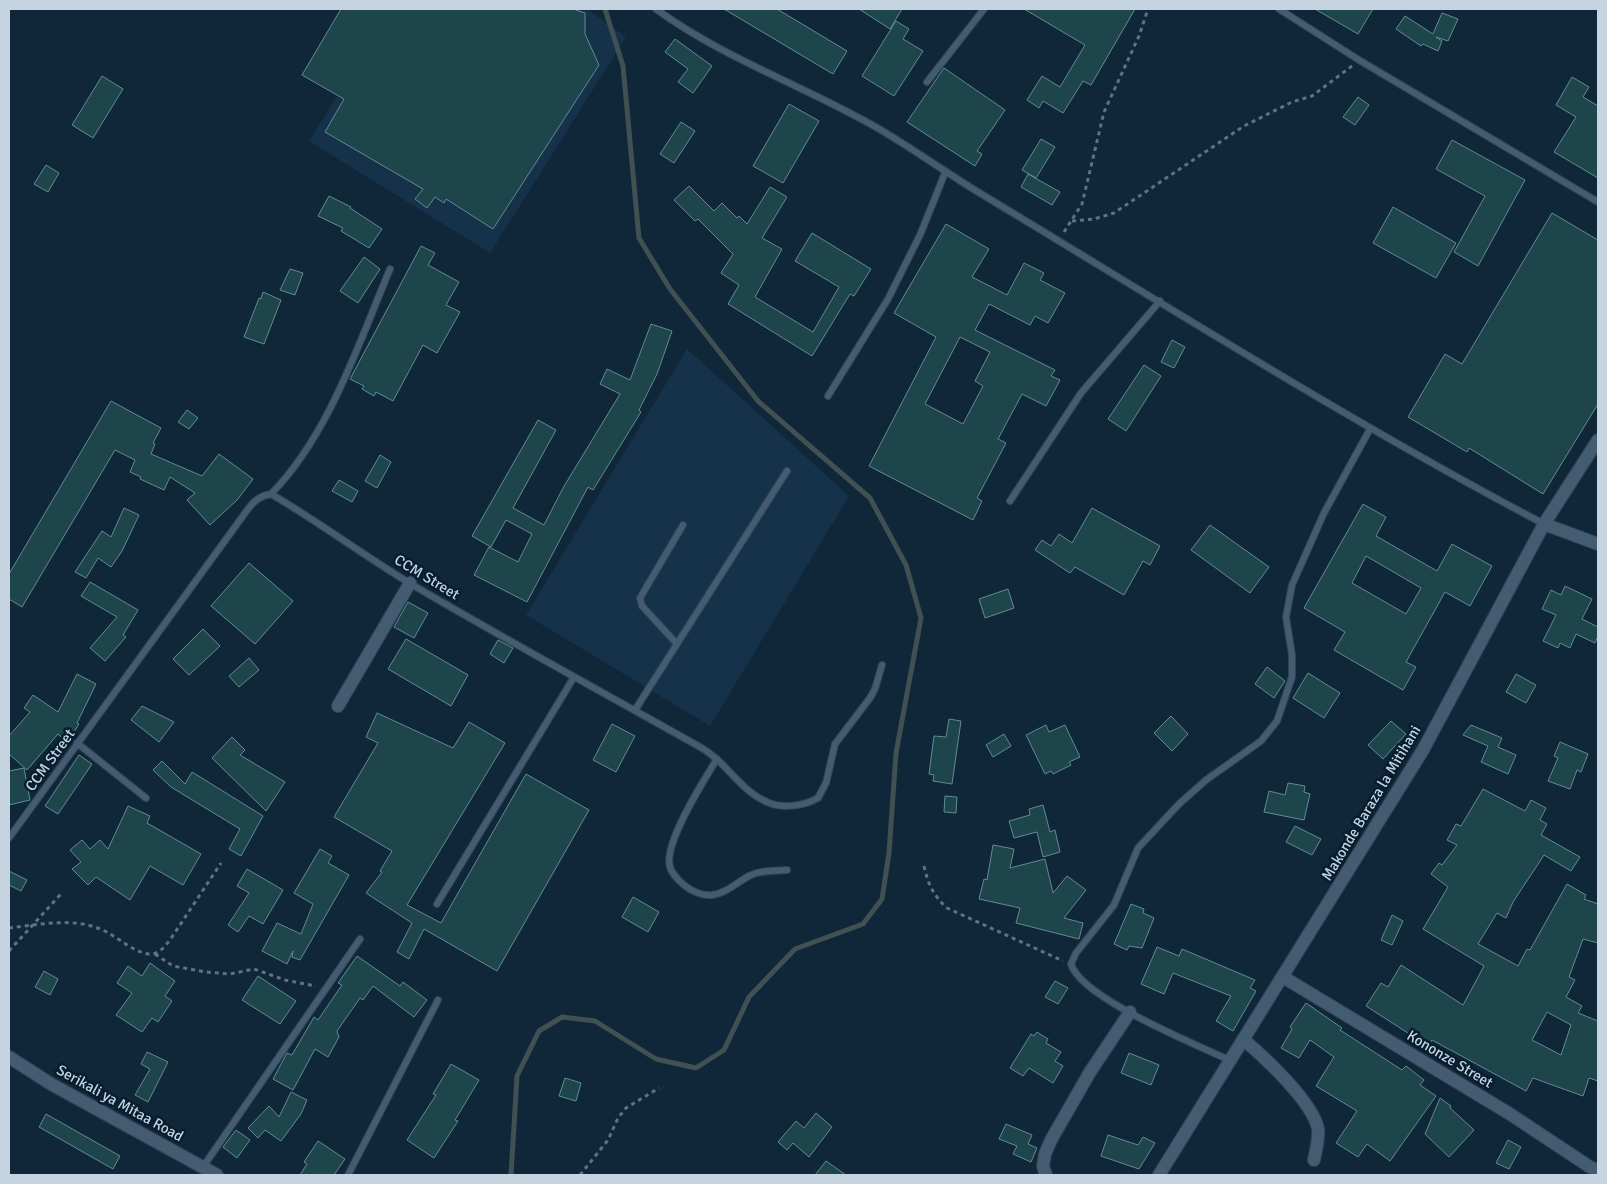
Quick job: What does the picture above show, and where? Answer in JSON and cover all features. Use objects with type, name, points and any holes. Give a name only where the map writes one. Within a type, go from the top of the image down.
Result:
[{"type":"street","name":"Makonde Baraza la Mitihani","points":[[1159,1175],[1423,750],[1544,524],[1598,440]]},
{"type":"street","points":[[1544,524],[1598,544]]},
{"type":"street","points":[[338,706],[410,583]]},
{"type":"street","name":"Kononze Street","points":[[1283,977],[1510,1114],[1590,1167],[1598,1170]]},
{"type":"street","points":[[1046,1175],[1045,1154],[1051,1140],[1090,1072],[1130,1012]]},
{"type":"street","points":[[1243,1039],[1279,1072],[1312,1115],[1318,1128],[1318,1143],[1314,1160]]},
{"type":"street","name":"Serikali ya Mitaa Road","points":[[9,1057],[51,1084],[199,1171],[217,1175]]},
{"type":"lane","points":[[656,9],[675,23],[734,56],[875,126],[945,173],[1370,429],[1544,524]]},
{"type":"lane","points":[[927,82],[984,9]]},
{"type":"lane","points":[[1279,9],[1358,60],[1598,202]]},
{"type":"lane","points":[[828,396],[888,298],[920,235],[945,173]]},
{"type":"lane","points":[[271,494],[298,465],[313,440],[339,387],[390,269]]},
{"type":"lane","points":[[1010,501],[1081,393],[1160,301]]},
{"type":"lane","points":[[1229,1060],[1130,1012],[1085,985],[1073,971],[1071,964],[1076,953],[1114,905],[1138,848],[1179,804],[1206,780],[1261,741],[1277,721],[1292,677],[1292,655],[1286,618],[1292,585],[1324,513],[1370,429]]},
{"type":"lane","points":[[635,710],[787,471]]},
{"type":"lane","name":"CCM Street","points":[[9,838],[190,592],[252,504],[256,499],[271,494],[313,519],[410,583],[706,750],[749,791],[767,802],[784,806],[811,802],[822,792],[835,744],[870,698],[882,666]]},
{"type":"lane","points":[[677,644],[642,606],[640,598],[683,525]]},
{"type":"lane","points":[[437,904],[574,677]]},
{"type":"lane","points":[[78,743],[146,798]]},
{"type":"lane","points":[[717,760],[676,833],[669,853],[669,867],[677,880],[691,891],[710,895],[723,892],[762,871],[787,870]]},
{"type":"lane","points":[[199,1171],[360,939]]},
{"type":"lane","points":[[348,1175],[438,1000]]},
{"type":"path","points":[[1058,240],[1082,204],[1087,190],[1093,153],[1104,112],[1133,50],[1148,9]]},
{"type":"path","points":[[1072,221],[1094,220],[1114,213],[1244,126],[1292,102],[1312,96],[1358,60]]},
{"type":"path","points":[[155,954],[162,950],[170,940],[221,863]]},
{"type":"path","points":[[924,866],[928,885],[947,908],[1071,964]]},
{"type":"path","points":[[9,951],[61,894]]},
{"type":"path","points":[[9,928],[66,922],[90,925],[143,952],[155,954],[173,966],[230,974],[254,969],[285,980],[325,988]]},
{"type":"path","points":[[580,1175],[608,1140],[618,1118],[626,1108],[659,1088]]},
{"type":"shaded area","points":[[392,9],[587,9],[626,37],[490,253],[309,141]]},
{"type":"shaded area","points":[[687,349],[849,496],[710,726],[526,615]]},
{"type":"building","points":[[341,9],[573,9],[585,13],[585,34],[599,65],[493,229],[446,199],[444,203],[435,197],[427,208],[415,199],[423,189],[325,132],[344,99],[302,75]]},
{"type":"building","points":[[724,9],[777,9],[847,51],[833,74]]},
{"type":"building","points":[[859,9],[902,9],[890,29]]},
{"type":"building","points":[[1024,9],[1135,9],[1091,85],[1083,81],[1063,113],[1043,101],[1039,108],[1027,100],[1042,76],[1060,87],[1085,45]]},
{"type":"building","points":[[1315,9],[1373,9],[1358,34]]},
{"type":"building","points":[[1442,13],[1458,19],[1448,41],[1436,37],[1442,41],[1438,51],[1423,44],[1421,46],[1396,29],[1405,16],[1433,34]]},
{"type":"building","points":[[896,21],[909,29],[903,39],[923,51],[894,96],[862,76]]},
{"type":"building","points":[[675,39],[712,66],[693,93],[678,82],[688,69],[665,52]]},
{"type":"building","points":[[944,68],[1005,110],[977,151],[982,154],[975,166],[907,122]]},
{"type":"building","points":[[102,76],[123,89],[93,138],[72,125]]},
{"type":"building","points":[[1572,77],[1589,87],[1583,97],[1598,106],[1598,178],[1554,152],[1576,117],[1556,105]]},
{"type":"building","points":[[1358,97],[1369,105],[1355,125],[1343,117]]},
{"type":"building","points":[[789,104],[819,121],[783,183],[753,166]]},
{"type":"building","points":[[681,122],[695,131],[674,163],[660,154]]},
{"type":"building","points":[[1041,139],[1055,147],[1036,178],[1022,170]]},
{"type":"building","points":[[1452,140],[1525,180],[1478,266],[1454,252],[1485,196],[1436,169]]},
{"type":"building","points":[[46,165],[59,173],[48,192],[34,184]]},
{"type":"building","points":[[1028,174],[1060,192],[1052,205],[1021,187]]},
{"type":"building","points":[[689,186],[714,211],[722,203],[737,218],[739,216],[747,224],[770,187],[787,197],[762,238],[782,249],[755,297],[813,332],[839,287],[795,261],[812,233],[871,269],[854,296],[850,294],[812,356],[728,304],[739,285],[721,273],[733,254],[698,219],[695,221],[674,200]]},
{"type":"building","points":[[329,196],[351,207],[382,229],[369,248],[341,231],[343,228],[318,216]]},
{"type":"building","points":[[1393,207],[1456,243],[1436,278],[1373,243]]},
{"type":"building","points":[[1552,213],[1598,240],[1598,404],[1543,494],[1469,448],[1467,452],[1408,417],[1445,354],[1462,364]]},
{"type":"building","points":[[946,224],[989,249],[972,277],[1007,295],[1024,263],[1044,273],[1040,280],[1065,293],[1048,323],[1035,316],[1030,325],[989,304],[975,330],[1055,370],[1051,376],[1060,380],[1046,406],[1022,394],[998,439],[1006,443],[977,498],[982,501],[973,520],[869,466],[936,337],[894,313]],"holes":[[[960,337],[990,352],[975,381],[983,386],[963,424],[925,404]]]},
{"type":"building","points":[[421,246],[435,253],[428,265],[459,282],[446,305],[460,312],[437,353],[423,345],[393,401],[376,392],[374,396],[362,389],[364,386],[350,379]]},
{"type":"building","points":[[364,257],[380,269],[358,303],[340,291]]},
{"type":"building","points":[[290,269],[303,273],[295,295],[280,290]]},
{"type":"building","points":[[263,292],[281,300],[264,344],[244,337]]},
{"type":"building","points":[[651,324],[672,331],[657,374],[639,410],[641,412],[593,490],[588,487],[527,602],[474,575],[489,547],[518,562],[532,534],[506,520],[491,547],[472,536],[538,420],[556,430],[513,508],[544,525],[563,488],[620,394],[600,384],[607,369],[630,380]]},
{"type":"building","points":[[1172,340],[1185,347],[1174,368],[1161,362]]},
{"type":"building","points":[[1144,365],[1161,376],[1126,431],[1108,419]]},
{"type":"building","points":[[111,401],[161,428],[153,443],[155,444],[151,454],[202,476],[219,454],[253,479],[237,500],[210,525],[187,500],[195,493],[170,477],[164,490],[140,479],[141,477],[130,472],[135,460],[115,450],[22,607],[9,599],[9,574]]},
{"type":"building","points":[[187,410],[198,418],[189,429],[178,422]]},
{"type":"building","points":[[380,455],[391,462],[377,488],[365,481]]},
{"type":"building","points":[[339,480],[358,491],[352,502],[332,491]]},
{"type":"building","points":[[1363,504],[1386,517],[1376,536],[1437,571],[1452,544],[1492,566],[1470,606],[1445,592],[1406,662],[1416,667],[1403,690],[1334,650],[1345,632],[1304,608]],"holes":[[[1366,556],[1421,588],[1406,614],[1352,583]]]},
{"type":"building","points":[[124,508],[139,515],[122,551],[111,567],[98,558],[86,578],[75,572],[102,531],[111,537]]},
{"type":"building","points":[[1092,508],[1160,546],[1150,565],[1143,561],[1124,595],[1075,567],[1070,573],[1035,550],[1042,540],[1051,546],[1059,534],[1072,543]]},
{"type":"building","points":[[1210,525],[1269,567],[1250,593],[1191,550]]},
{"type":"building","points":[[249,563],[293,601],[255,644],[211,606]]},
{"type":"building","points":[[90,582],[138,610],[123,635],[126,637],[105,661],[90,648],[117,617],[81,596]]},
{"type":"building","points":[[1565,586],[1592,599],[1582,619],[1598,627],[1598,636],[1595,643],[1576,634],[1570,648],[1560,643],[1558,648],[1543,641],[1556,615],[1542,609],[1551,590],[1561,595]]},
{"type":"building","points":[[1008,589],[1014,608],[985,618],[979,599]]},
{"type":"building","points":[[408,602],[428,613],[414,638],[394,627]]},
{"type":"building","points":[[203,629],[220,646],[189,675],[173,659]]},
{"type":"building","points":[[406,639],[468,675],[451,706],[388,669]]},
{"type":"building","points":[[498,640],[513,648],[504,663],[490,654]]},
{"type":"building","points":[[249,658],[259,670],[239,687],[229,676]]},
{"type":"building","points":[[1267,667],[1285,681],[1274,698],[1255,684]]},
{"type":"building","points":[[1308,673],[1340,693],[1324,718],[1293,698]]},
{"type":"building","points":[[77,674],[96,684],[77,723],[79,724],[67,743],[58,734],[27,770],[9,754],[9,736],[30,712],[24,708],[33,695],[58,712]]},
{"type":"building","points":[[1516,674],[1536,685],[1526,703],[1506,692]]},
{"type":"building","points":[[142,706],[174,722],[159,742],[131,720]]},
{"type":"building","points":[[377,713],[453,748],[469,722],[505,743],[407,905],[441,923],[526,774],[589,810],[497,971],[424,929],[409,959],[397,952],[412,923],[366,893],[382,872],[380,871],[392,851],[334,817],[378,743],[366,737]]},
{"type":"building","points":[[1171,716],[1188,734],[1172,751],[1154,733]]},
{"type":"building","points":[[949,719],[961,721],[952,784],[933,781],[934,775],[929,774],[934,736],[946,737]]},
{"type":"building","points":[[1391,721],[1406,734],[1383,759],[1368,745]]},
{"type":"building","points":[[612,724],[635,736],[616,772],[593,760]]},
{"type":"building","points":[[1046,725],[1049,732],[1065,725],[1080,757],[1069,762],[1071,765],[1053,774],[1051,771],[1045,774],[1026,735]]},
{"type":"building","points":[[1471,725],[1502,738],[1498,747],[1516,755],[1508,774],[1481,762],[1488,746],[1463,735]]},
{"type":"building","points":[[1004,734],[1011,746],[993,757],[986,745]]},
{"type":"building","points":[[232,737],[245,750],[240,755],[285,782],[266,811],[212,758]]},
{"type":"building","points":[[1560,742],[1588,754],[1581,772],[1577,770],[1570,789],[1548,781],[1558,758],[1554,756]]},
{"type":"building","points":[[79,755],[92,764],[58,814],[45,806]]},
{"type":"building","points":[[162,761],[185,784],[192,772],[263,816],[241,856],[229,849],[240,829],[171,787],[153,770]]},
{"type":"building","points":[[24,768],[30,800],[9,805],[9,771]]},
{"type":"building","points":[[1288,783],[1305,786],[1304,792],[1310,794],[1304,820],[1264,812],[1269,791],[1285,795]]},
{"type":"building","points":[[1483,789],[1525,811],[1531,800],[1546,808],[1540,820],[1547,824],[1541,835],[1580,857],[1571,871],[1544,855],[1513,902],[1506,918],[1497,913],[1478,944],[1518,966],[1527,949],[1530,950],[1567,884],[1586,895],[1584,899],[1598,904],[1598,943],[1583,939],[1569,977],[1575,980],[1566,997],[1582,1006],[1578,1013],[1598,1021],[1598,1081],[1589,1078],[1583,1096],[1533,1078],[1526,1091],[1432,1040],[1428,1046],[1366,1006],[1381,983],[1388,987],[1401,965],[1463,1005],[1484,966],[1423,929],[1448,887],[1431,874],[1439,863],[1442,865],[1457,845],[1447,840],[1456,824],[1461,826]],"holes":[[[1547,1012],[1571,1025],[1561,1055],[1532,1040]]]},
{"type":"building","points":[[945,796],[957,797],[956,813],[944,812]]},
{"type":"building","points":[[1043,805],[1050,832],[1055,830],[1060,852],[1043,857],[1037,832],[1014,838],[1009,821],[1030,815],[1029,809]]},
{"type":"building","points":[[128,806],[150,816],[147,823],[201,854],[183,885],[150,866],[130,900],[96,877],[88,885],[72,869],[81,862],[70,850],[82,840],[90,849],[100,840],[108,849]]},
{"type":"building","points":[[1295,826],[1321,839],[1312,855],[1286,842]]},
{"type":"building","points":[[993,845],[1014,849],[1010,868],[1045,859],[1053,893],[1067,876],[1086,890],[1064,918],[1083,923],[1079,939],[1016,923],[1020,908],[979,899],[984,879],[987,880]]},
{"type":"building","points":[[320,849],[332,856],[328,863],[349,875],[300,960],[292,957],[293,951],[287,964],[262,951],[277,923],[301,934],[313,904],[294,893]]},
{"type":"building","points":[[247,869],[283,890],[263,924],[249,916],[238,932],[228,925],[249,893],[237,886]]},
{"type":"building","points":[[9,871],[27,880],[21,891],[9,885]]},
{"type":"building","points":[[633,897],[659,912],[648,932],[622,917]]},
{"type":"building","points":[[1131,904],[1144,909],[1143,913],[1154,918],[1142,948],[1129,946],[1127,950],[1114,944]]},
{"type":"building","points":[[1392,915],[1403,921],[1392,945],[1381,940]]},
{"type":"building","points":[[1157,947],[1179,956],[1182,949],[1255,980],[1250,988],[1256,991],[1233,1031],[1216,1021],[1231,996],[1173,973],[1164,994],[1141,984]]},
{"type":"building","points":[[357,956],[400,986],[403,982],[427,1000],[414,1017],[373,986],[363,1000],[360,998],[337,1031],[339,1037],[328,1057],[315,1049],[293,1090],[273,1079],[287,1053],[292,1055],[314,1017],[318,1020],[342,985],[338,983]]},
{"type":"building","points":[[150,963],[175,981],[165,996],[172,1001],[158,1022],[152,1018],[142,1032],[116,1015],[132,993],[117,983],[128,966],[142,976]]},
{"type":"building","points":[[44,971],[58,979],[50,995],[35,987]]},
{"type":"building","points":[[258,976],[296,1001],[280,1024],[242,1000]]},
{"type":"building","points":[[1055,981],[1068,988],[1058,1004],[1045,997]]},
{"type":"building","points":[[1306,1003],[1342,1028],[1340,1030],[1402,1070],[1406,1066],[1424,1080],[1420,1085],[1436,1096],[1390,1161],[1367,1144],[1358,1157],[1336,1143],[1357,1111],[1316,1086],[1334,1057],[1310,1040],[1299,1058],[1281,1048],[1292,1029],[1290,1027]]},
{"type":"building","points":[[1037,1032],[1048,1039],[1046,1043],[1061,1052],[1055,1061],[1063,1066],[1053,1083],[1029,1068],[1023,1076],[1010,1068],[1031,1034],[1034,1036]]},
{"type":"building","points":[[147,1052],[168,1062],[148,1102],[135,1095],[150,1069],[141,1064]]},
{"type":"building","points":[[1129,1053],[1159,1065],[1151,1085],[1121,1073]]},
{"type":"building","points":[[451,1064],[479,1080],[455,1120],[458,1121],[434,1158],[407,1140],[436,1095],[433,1094]]},
{"type":"building","points":[[565,1078],[581,1083],[576,1101],[559,1096]]},
{"type":"building","points":[[291,1092],[307,1100],[301,1114],[281,1141],[265,1130],[258,1138],[248,1128],[269,1106],[279,1117]]},
{"type":"building","points":[[1440,1098],[1451,1106],[1450,1108],[1474,1130],[1449,1157],[1425,1134]]},
{"type":"building","points":[[816,1113],[832,1127],[809,1157],[793,1143],[787,1150],[778,1142],[796,1121],[804,1128]]},
{"type":"building","points":[[46,1114],[120,1156],[113,1169],[39,1127]]},
{"type":"building","points":[[1006,1124],[1032,1135],[1028,1144],[1037,1148],[1031,1162],[1013,1154],[1017,1146],[999,1139]]},
{"type":"building","points":[[236,1130],[250,1140],[237,1158],[223,1147]]},
{"type":"building","points":[[1108,1135],[1138,1145],[1143,1137],[1155,1143],[1139,1169],[1101,1156]]},
{"type":"building","points":[[1508,1140],[1521,1147],[1509,1169],[1496,1163]]},
{"type":"building","points":[[318,1141],[345,1159],[334,1175],[300,1175],[307,1164],[304,1162]]},
{"type":"building","points":[[826,1161],[846,1175],[815,1175]]},
{"type":"waterway","points":[[511,1175],[517,1076],[539,1031],[562,1017],[595,1021],[656,1059],[696,1068],[724,1050],[749,997],[795,949],[863,924],[882,899],[889,853],[896,753],[921,618],[906,565],[870,498],[758,401],[670,289],[639,238],[623,66],[605,9]]}]
